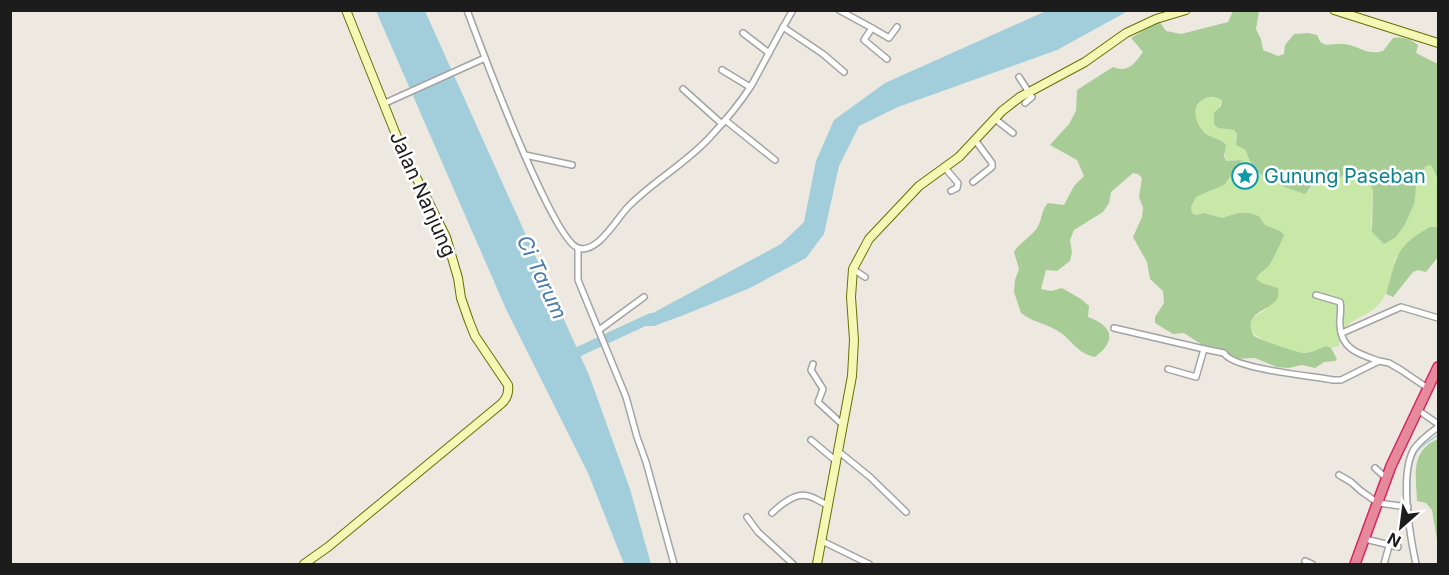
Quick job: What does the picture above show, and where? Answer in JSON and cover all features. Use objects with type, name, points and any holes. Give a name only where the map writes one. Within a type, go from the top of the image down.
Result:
[{"type":"highway","points":[[1355,564],[1386,478],[1438,367]]},
{"type":"street","name":"Jalan Nanjung","points":[[304,564],[328,548],[504,401],[508,385],[475,336],[464,310],[458,278],[446,237],[383,104],[346,10]]},
{"type":"street","points":[[467,10],[525,155],[553,216],[578,248],[578,280],[626,397],[674,564]]},
{"type":"street","points":[[578,248],[592,247],[600,241],[628,207],[702,146],[750,87],[793,10]]},
{"type":"street","points":[[839,10],[889,38],[897,27]]},
{"type":"street","points":[[817,564],[852,376],[854,337],[852,269],[868,239],[919,186],[945,168],[995,119],[1126,33],[1156,19],[1186,10]]},
{"type":"street","points":[[1334,10],[1438,43]]},
{"type":"street","points":[[783,27],[823,54],[844,72]]},
{"type":"street","points":[[872,28],[864,40],[887,59]]},
{"type":"street","points":[[744,33],[769,53]]},
{"type":"street","points":[[383,104],[485,58]]},
{"type":"street","points":[[722,70],[750,87]]},
{"type":"street","points":[[1019,77],[1025,100]]},
{"type":"street","points":[[683,89],[775,160]]},
{"type":"street","points":[[995,119],[1013,133]]},
{"type":"street","points":[[973,182],[992,167],[992,163],[975,140]]},
{"type":"street","points":[[525,155],[572,165]]},
{"type":"street","points":[[945,168],[958,183],[957,188],[951,191]]},
{"type":"street","points":[[852,269],[865,277]]},
{"type":"street","points":[[1316,295],[1340,302],[1340,328],[1348,347],[1362,355],[1389,363],[1429,389]]},
{"type":"street","points":[[599,330],[644,297]]},
{"type":"street","points":[[1342,333],[1401,307],[1438,318]]},
{"type":"street","points":[[1114,328],[1224,353],[1226,358],[1232,361],[1256,368],[1333,380],[1341,380],[1378,361]]},
{"type":"street","points":[[1168,369],[1196,377],[1204,349]]},
{"type":"street","points":[[813,364],[811,370],[823,389],[818,402],[843,425]]},
{"type":"street","points":[[1416,564],[1408,524],[1409,464],[1412,455],[1424,438],[1438,425],[1418,410]]},
{"type":"street","points":[[811,440],[836,461]]},
{"type":"street","points":[[838,451],[870,477],[906,512]]},
{"type":"street","points":[[1375,468],[1386,478]]},
{"type":"street","points":[[1339,476],[1351,482],[1378,503],[1408,507]]},
{"type":"street","points":[[772,513],[785,502],[801,495],[808,495],[827,505]]},
{"type":"street","points":[[747,517],[758,532],[793,564]]},
{"type":"street","points":[[1365,539],[1398,547]]},
{"type":"street","points":[[822,541],[869,564]]},
{"type":"street","points":[[1384,564],[1389,546]]},
{"type":"street","points":[[1305,561],[1312,564]]},
{"type":"green space","points":[[1233,11],[1259,11],[1256,29],[1263,50],[1278,56],[1284,54],[1285,45],[1294,34],[1317,35],[1324,44],[1347,45],[1371,52],[1383,51],[1396,37],[1406,38],[1418,45],[1416,53],[1438,64],[1438,179],[1431,165],[1426,166],[1417,179],[1414,204],[1405,224],[1396,237],[1384,244],[1372,232],[1373,191],[1368,178],[1352,172],[1337,179],[1320,179],[1305,194],[1282,186],[1269,175],[1263,176],[1255,168],[1246,150],[1236,145],[1237,134],[1234,130],[1218,128],[1214,124],[1214,113],[1221,106],[1222,100],[1213,97],[1206,98],[1197,106],[1196,116],[1199,126],[1206,134],[1226,145],[1224,156],[1226,161],[1242,160],[1224,185],[1196,197],[1191,207],[1192,213],[1196,215],[1204,213],[1222,218],[1238,213],[1249,213],[1259,216],[1265,225],[1284,235],[1270,264],[1256,279],[1278,288],[1278,295],[1273,304],[1254,317],[1251,324],[1252,333],[1263,340],[1304,353],[1326,346],[1331,348],[1337,359],[1324,362],[1315,368],[1302,365],[1288,368],[1277,367],[1255,358],[1235,359],[1224,350],[1204,346],[1184,333],[1173,334],[1155,323],[1155,317],[1164,303],[1163,291],[1150,279],[1147,262],[1133,237],[1142,217],[1143,208],[1139,197],[1142,178],[1133,173],[1111,192],[1109,203],[1103,212],[1074,230],[1070,240],[1072,252],[1070,261],[1057,271],[1046,270],[1041,289],[1051,291],[1062,288],[1081,299],[1089,306],[1088,317],[1107,329],[1109,339],[1107,345],[1095,357],[1088,355],[1062,334],[1021,313],[1014,292],[1019,269],[1014,252],[1036,230],[1048,203],[1064,205],[1074,186],[1084,176],[1077,160],[1050,145],[1069,124],[1076,111],[1077,90],[1113,67],[1123,69],[1134,64],[1143,52],[1131,38],[1159,21],[1166,31],[1181,34],[1228,22]]},
{"type":"green space","points":[[1206,97],[1217,97],[1222,100],[1218,110],[1218,128],[1234,130],[1237,134],[1236,140],[1241,148],[1246,150],[1256,170],[1309,191],[1317,182],[1333,180],[1352,172],[1368,178],[1373,191],[1371,226],[1415,194],[1417,179],[1426,166],[1431,165],[1435,172],[1439,195],[1438,227],[1395,258],[1390,282],[1380,303],[1344,329],[1339,346],[1331,348],[1326,346],[1303,353],[1275,345],[1251,331],[1252,319],[1266,309],[1278,288],[1255,279],[1282,240],[1280,231],[1265,225],[1259,216],[1249,213],[1238,213],[1222,218],[1204,213],[1196,215],[1192,213],[1191,207],[1196,197],[1227,181],[1242,160],[1226,161],[1223,141],[1207,134],[1197,124],[1196,110]]},
{"type":"green space","points":[[1430,227],[1438,227],[1438,257],[1426,272],[1418,270],[1413,272],[1393,297],[1386,294],[1398,255],[1409,241]]},
{"type":"green space","points":[[1438,439],[1438,546],[1432,510],[1426,503],[1417,501],[1416,473],[1423,450]]},
{"type":"water","name":"Ci Tarum","points":[[376,11],[425,11],[589,375],[630,489],[651,564],[624,564],[588,473],[506,309]]},
{"type":"water","points":[[1046,11],[1128,11],[1057,50],[898,107],[859,126],[839,166],[824,234],[806,258],[750,288],[684,315],[654,326],[637,326],[638,321],[781,244],[804,222],[816,161],[834,120],[885,83]]},
{"type":"waterway","points":[[567,357],[651,318]]},
{"type":"waterway","points":[[1412,527],[1410,486],[1412,465],[1419,449],[1438,435]]},
{"type":"place","name":"Gunung Paseban","points":[[1245,176]]}]
